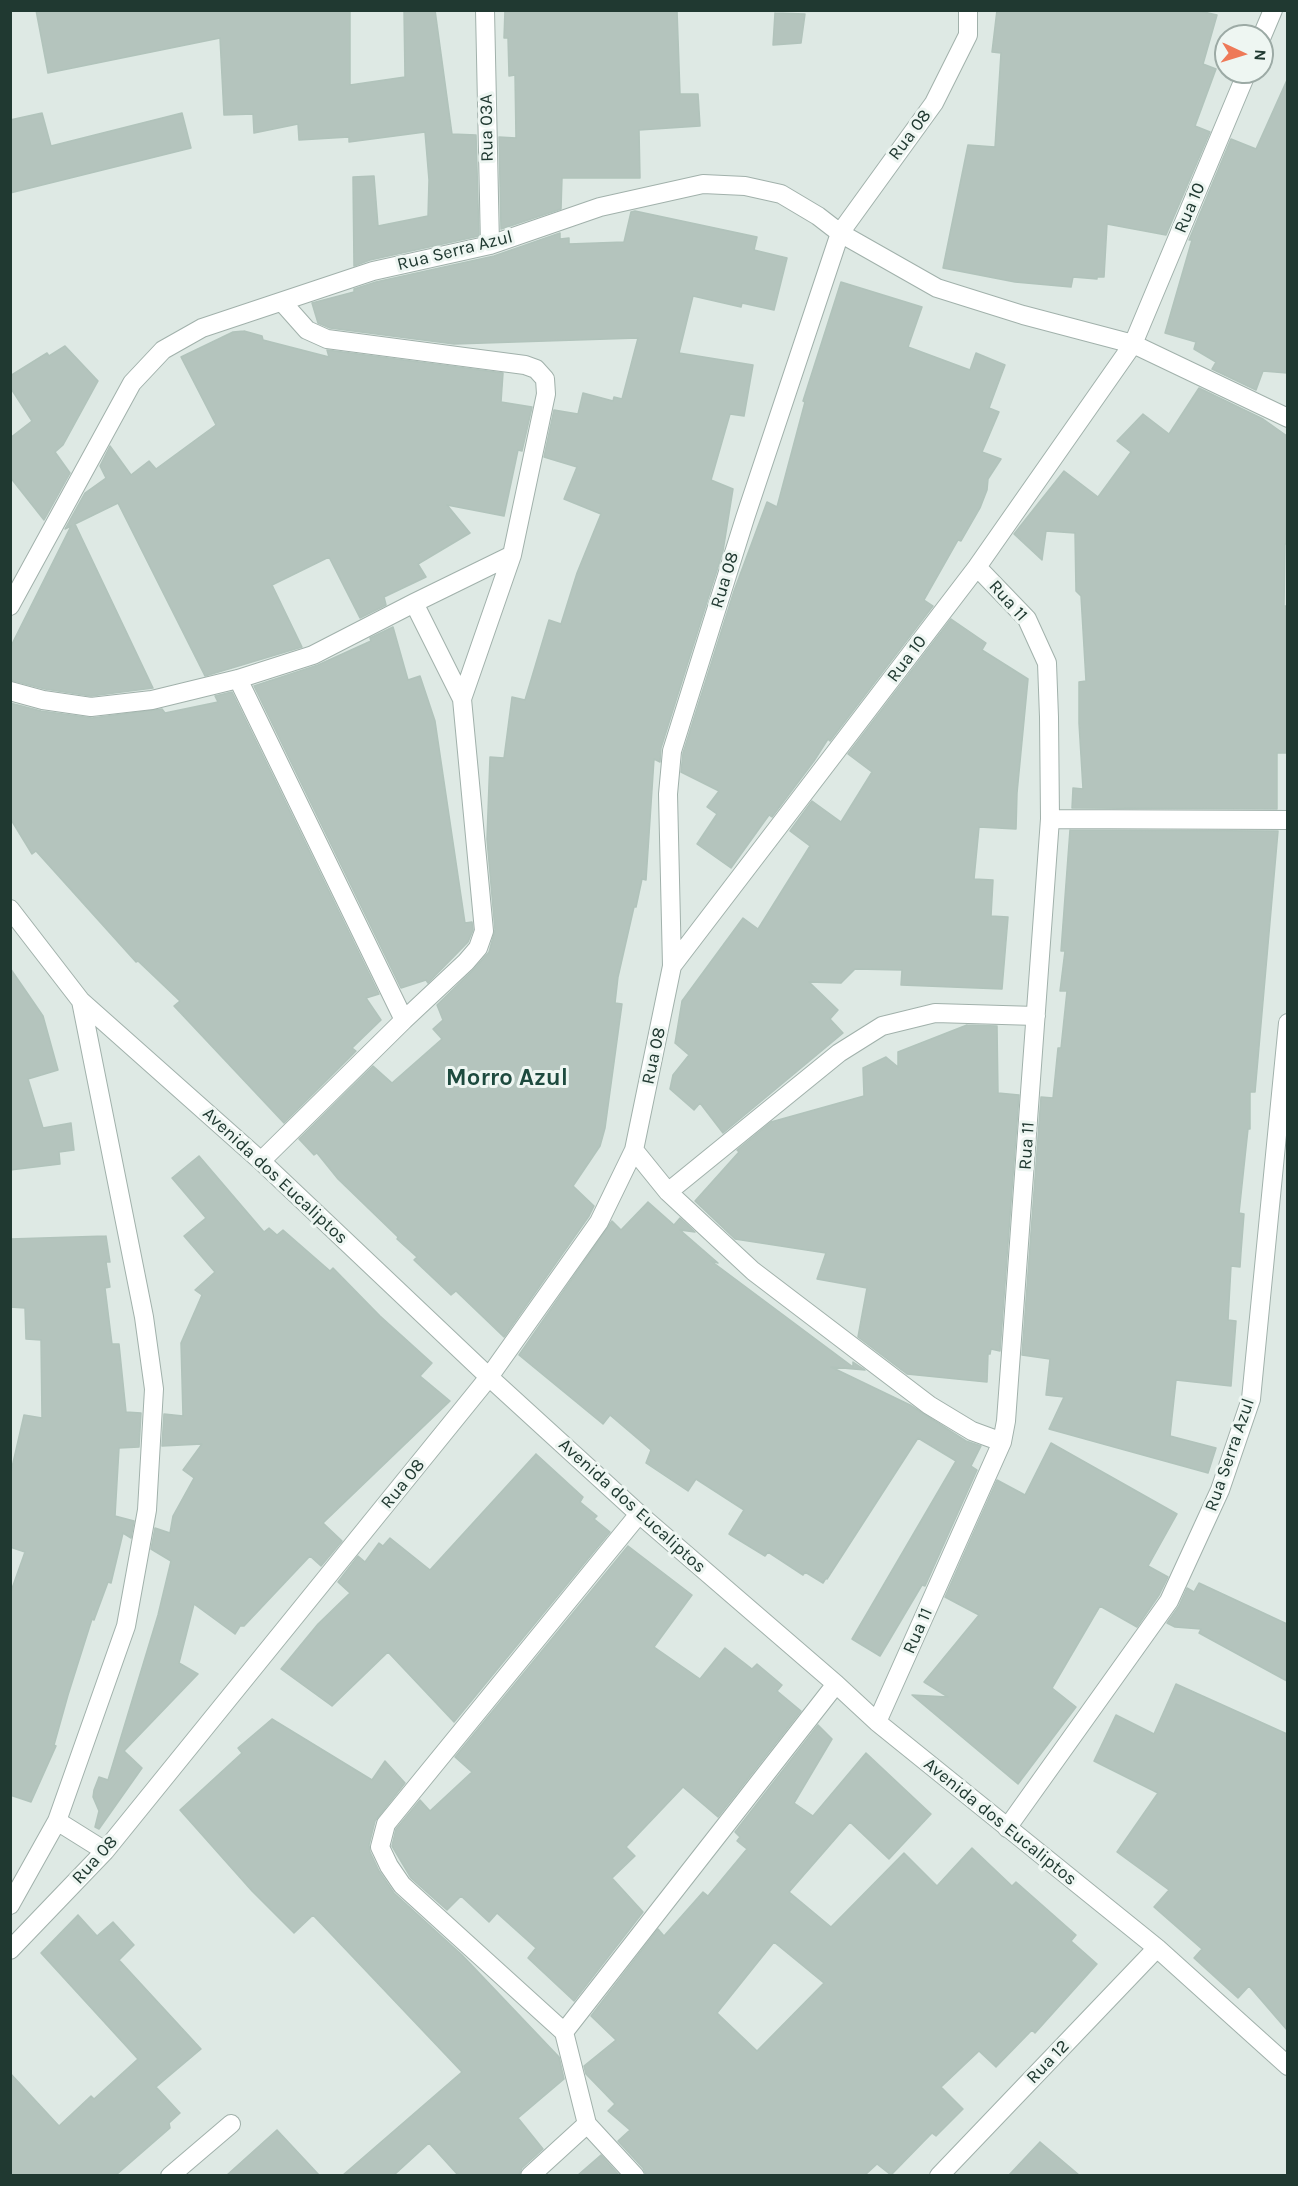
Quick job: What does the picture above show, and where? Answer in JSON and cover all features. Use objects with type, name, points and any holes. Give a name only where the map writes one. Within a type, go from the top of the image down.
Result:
[{"type":"street","name":"Rua 03A","points":[[485,10],[490,245]]},
{"type":"street","name":"Rua 08","points":[[10,1950],[105,1851],[489,1377],[599,1222],[634,1150],[672,966],[668,794],[672,751],[745,518],[840,233],[934,103],[968,35],[968,10]]},
{"type":"street","points":[[1267,24],[1273,10]]},
{"type":"street","name":"Rua 10","points":[[672,966],[977,567],[1133,344],[1242,84]]},
{"type":"street","name":"Rua Serra Azul","points":[[10,606],[132,383],[163,350],[202,328],[283,303],[373,271],[490,245],[600,207],[703,184],[745,186],[781,194],[818,216],[840,233],[937,288],[1023,315],[1133,344]]},
{"type":"street","points":[[283,303],[307,330],[327,339],[525,365],[537,369],[545,379],[546,394],[512,555],[462,699]]},
{"type":"street","points":[[1133,344],[1287,418]]},
{"type":"street","points":[[10,691],[43,700],[90,707],[152,700],[238,679],[313,656],[512,555]]},
{"type":"street","name":"Rua 11","points":[[878,1722],[1002,1442],[1006,1421],[1050,819],[1047,663],[1027,619],[977,567]]},
{"type":"street","points":[[261,1161],[466,962],[478,948],[484,931],[462,699],[414,603]]},
{"type":"street","points":[[238,679],[404,1020]]},
{"type":"street","points":[[1050,819],[1287,820]]},
{"type":"street","name":"Avenida dos Eucaliptos","points":[[10,909],[81,1001],[261,1161],[489,1377],[639,1514],[878,1722],[1156,1948],[1287,2066]]},
{"type":"street","points":[[10,1905],[57,1821],[126,1626],[147,1510],[154,1389],[144,1317],[81,1001]]},
{"type":"street","points":[[668,1192],[839,1053],[882,1026],[934,1013],[1036,1017]]},
{"type":"street","name":"Rua Serra Azul","points":[[1007,1828],[1169,1601],[1220,1490],[1251,1400],[1287,1023]]},
{"type":"street","points":[[634,1150],[668,1192],[753,1271],[920,1398],[972,1431],[1002,1442]]},
{"type":"street","points":[[635,2175],[587,2124],[564,2032],[402,1884],[388,1866],[380,1847],[386,1824],[639,1514]]},
{"type":"street","points":[[564,2032],[836,1684]]},
{"type":"street","points":[[57,1821],[105,1851]]},
{"type":"street","name":"Rua 12","points":[[939,2175],[1156,1948]]},
{"type":"street","points":[[170,2175],[231,2124]]},
{"type":"street","points":[[530,2175],[587,2124]]},
{"type":"building","points":[[36,10],[350,10],[350,85],[405,77],[404,10],[435,10],[452,134],[476,135],[479,236],[370,260],[354,266],[353,177],[374,176],[378,226],[428,216],[429,180],[425,132],[349,142],[349,137],[299,140],[298,124],[254,133],[253,114],[224,115],[220,38],[48,73]]},
{"type":"building","points":[[505,10],[677,10],[680,94],[698,94],[700,126],[639,130],[640,178],[562,178],[561,209],[501,229],[499,137],[516,138],[515,75],[509,76],[508,38],[504,38]]},
{"type":"building","points":[[997,10],[1195,10],[1217,15],[1203,64],[1214,68],[1214,74],[1195,126],[1210,132],[1166,235],[1107,224],[1104,277],[1097,277],[1097,279],[1073,277],[1071,287],[1015,282],[943,268],[968,145],[995,147],[1001,53],[992,52]]},
{"type":"building","points":[[775,13],[805,14],[801,43],[773,45]]},
{"type":"building","points":[[1287,80],[1287,373],[1263,371],[1256,390],[1212,369],[1216,362],[1194,349],[1196,342],[1165,333],[1192,240],[1189,240],[1231,139],[1256,149]]},
{"type":"building","points":[[42,113],[51,146],[182,113],[191,148],[10,193],[10,120]]},
{"type":"building","points":[[631,212],[757,237],[754,250],[787,258],[774,310],[742,303],[741,307],[693,296],[679,353],[753,365],[744,416],[730,414],[711,480],[733,489],[723,551],[661,748],[660,762],[654,759],[646,880],[642,879],[618,977],[615,1003],[622,1004],[605,1128],[600,1146],[573,1186],[594,1206],[504,1337],[456,1291],[451,1295],[414,1260],[417,1257],[397,1239],[398,1237],[338,1179],[317,1153],[314,1155],[299,1139],[373,1066],[392,1083],[442,1039],[433,1029],[443,1020],[437,1005],[489,952],[495,930],[487,839],[490,757],[504,758],[512,697],[525,700],[549,620],[561,624],[577,573],[601,514],[564,499],[577,467],[544,457],[554,410],[578,414],[583,393],[613,401],[614,397],[622,399],[638,338],[454,344],[330,328],[318,323],[312,303],[354,292],[354,289],[376,282],[494,256],[560,233],[560,239],[569,238],[569,244],[624,242]]},
{"type":"building","points":[[841,282],[922,307],[908,347],[970,370],[976,353],[1005,365],[989,408],[999,412],[982,452],[1001,459],[988,479],[987,490],[980,508],[961,541],[958,540],[924,600],[933,606],[830,741],[828,739],[772,817],[769,815],[731,868],[697,844],[717,814],[707,807],[719,791],[681,772],[683,753],[734,591],[767,502],[777,507],[805,402],[803,401]]},
{"type":"building","points":[[244,331],[262,336],[263,340],[329,357],[327,350],[503,373],[501,402],[532,407],[522,451],[518,450],[504,516],[447,505],[470,533],[418,564],[426,577],[384,597],[386,605],[360,618],[329,557],[272,585],[302,647],[205,676],[118,503],[75,524],[153,688],[91,696],[45,689],[10,680],[10,648],[71,526],[65,529],[85,493],[106,478],[100,466],[110,446],[131,475],[149,461],[156,469],[216,425],[181,357],[233,332]]},
{"type":"building","points":[[65,346],[98,381],[63,445],[55,452],[70,473],[44,520],[10,477],[10,438],[32,421],[10,387],[10,376],[47,353],[49,356]]},
{"type":"building","points":[[1199,388],[1263,419],[1287,436],[1287,544],[1285,544],[1284,606],[1287,606],[1287,753],[1277,753],[1277,809],[1072,808],[1073,788],[1083,789],[1079,682],[1086,681],[1081,596],[1076,591],[1075,533],[1046,531],[1042,560],[1014,534],[1064,471],[1098,497],[1131,452],[1117,441],[1143,414],[1169,434]]},
{"type":"building","points":[[951,619],[986,643],[982,650],[1028,679],[1017,793],[1016,829],[979,827],[974,879],[993,880],[991,916],[1008,917],[1002,989],[901,985],[902,970],[855,969],[841,983],[809,982],[838,1010],[830,1019],[843,1033],[723,1133],[700,1103],[694,1110],[670,1089],[673,1075],[689,1055],[675,1043],[682,1001],[743,918],[758,929],[810,846],[790,831],[812,801],[841,822],[872,772],[848,754]]},
{"type":"building","points":[[393,627],[408,680],[420,676],[435,721],[465,923],[472,922],[473,930],[468,942],[428,983],[426,980],[401,988],[254,686],[318,665],[371,641],[370,638]]},
{"type":"building","points":[[232,692],[379,994],[366,998],[381,1020],[352,1048],[356,1051],[284,1123],[174,1006],[180,1001],[138,961],[136,962],[36,851],[32,854],[10,818],[10,703],[41,711],[92,718],[162,709],[165,713],[218,702],[215,696]]},
{"type":"building","points":[[1070,830],[1278,831],[1255,1092],[1250,1092],[1250,1129],[1248,1129],[1239,1213],[1244,1214],[1240,1267],[1231,1266],[1228,1320],[1236,1321],[1231,1386],[1176,1380],[1170,1436],[1216,1448],[1208,1473],[1049,1429],[1064,1397],[1046,1395],[1050,1359],[1022,1355],[1041,1097],[1053,1098],[1067,991],[1060,991],[1065,951],[1061,951]]},
{"type":"building","points":[[10,968],[43,1016],[58,1070],[28,1079],[43,1128],[71,1123],[74,1150],[59,1152],[60,1164],[10,1170]]},
{"type":"building","points":[[967,1025],[997,1026],[998,1093],[1019,1095],[1000,1351],[991,1349],[988,1354],[987,1382],[907,1374],[858,1337],[867,1288],[817,1279],[826,1253],[735,1239],[695,1201],[739,1152],[737,1150],[771,1122],[864,1096],[863,1068],[886,1057],[898,1067],[898,1052]]},
{"type":"building","points":[[199,1156],[264,1232],[269,1228],[277,1235],[283,1230],[330,1271],[333,1268],[380,1316],[432,1363],[420,1376],[450,1401],[323,1523],[342,1541],[321,1566],[310,1556],[244,1626],[240,1626],[235,1634],[194,1604],[179,1663],[198,1674],[124,1751],[142,1768],[99,1829],[95,1827],[99,1811],[93,1797],[94,1790],[99,1777],[108,1780],[158,1615],[171,1561],[151,1549],[155,1528],[170,1533],[173,1516],[194,1478],[183,1470],[202,1444],[162,1446],[164,1414],[183,1416],[181,1343],[202,1295],[195,1290],[215,1272],[184,1236],[206,1218],[172,1178]]},
{"type":"building","points":[[648,1202],[674,1225],[680,1218],[695,1232],[680,1230],[718,1263],[711,1261],[853,1367],[853,1362],[865,1370],[831,1367],[910,1405],[966,1441],[981,1446],[971,1466],[977,1470],[925,1586],[922,1585],[880,1656],[852,1639],[956,1461],[918,1438],[823,1583],[805,1572],[803,1575],[768,1552],[765,1556],[729,1534],[744,1510],[696,1479],[688,1491],[646,1463],[651,1450],[610,1415],[603,1424],[519,1355],[612,1221],[621,1230]]},
{"type":"building","points":[[106,1236],[110,1262],[106,1262],[110,1287],[105,1288],[112,1344],[119,1344],[126,1412],[141,1413],[139,1447],[119,1448],[115,1516],[134,1521],[131,1538],[123,1533],[111,1583],[108,1582],[94,1620],[92,1619],[68,1695],[54,1745],[56,1746],[31,1802],[10,1795],[10,1594],[25,1552],[10,1547],[10,1476],[24,1415],[42,1418],[41,1340],[26,1339],[25,1308],[10,1307],[10,1239]]},
{"type":"building","points":[[1051,1443],[1177,1514],[1148,1566],[1168,1577],[1159,1595],[1137,1627],[1100,1606],[1052,1688],[1076,1707],[1018,1784],[912,1695],[948,1697],[924,1682],[979,1615],[945,1597],[997,1480],[1025,1495]]},
{"type":"building","points":[[536,1454],[583,1497],[580,1502],[597,1516],[594,1519],[610,1532],[454,1722],[388,1652],[332,1706],[281,1669],[318,1624],[350,1593],[338,1582],[358,1556],[365,1562],[379,1543],[383,1546],[390,1538],[430,1570]]},
{"type":"building","points":[[628,1546],[692,1595],[654,1647],[700,1679],[725,1648],[752,1669],[757,1664],[782,1685],[777,1691],[801,1711],[718,1817],[683,1787],[626,1847],[635,1856],[612,1878],[643,1912],[574,2001],[528,1958],[536,1948],[497,1913],[489,1922],[461,1896],[447,1910],[411,1878],[392,1846],[396,1829],[420,1800],[430,1811],[472,1772],[455,1757]]},
{"type":"building","points":[[1199,1583],[1287,1624],[1287,1681],[1199,1633],[1201,1629],[1175,1627],[1167,1623],[1179,1606],[1187,1588],[1194,1592]]},
{"type":"building","points":[[1176,1684],[1287,1734],[1287,2030],[1249,1986],[1238,1998],[1194,1958],[1202,1949],[1154,1907],[1169,1890],[1117,1852],[1158,1793],[1094,1761],[1116,1715],[1154,1734]]},
{"type":"building","points":[[272,1719],[372,1780],[385,1761],[405,1783],[375,1821],[369,1845],[379,1871],[394,1893],[462,1955],[559,2057],[564,2079],[518,2118],[543,2149],[522,2168],[519,2175],[458,2175],[429,2143],[394,2175],[343,2175],[462,2072],[313,1915],[294,1933],[252,1891],[180,1810],[242,1753],[238,1748]]},
{"type":"building","points":[[818,1725],[832,1739],[794,1803],[813,1816],[866,1753],[931,1814],[889,1859],[850,1822],[789,1892],[831,1927],[904,1853],[937,1886],[972,1848],[1012,1886],[1016,1882],[1076,1935],[1071,1941],[1097,1964],[1035,2033],[1032,2030],[996,2067],[979,2051],[941,2087],[963,2109],[936,2136],[932,2133],[891,2175],[877,2164],[865,2175],[646,2175],[643,2168],[618,2141],[630,2130],[608,2111],[615,2104],[586,2074],[584,2066],[616,2040],[591,2016],[658,1929],[664,1936],[703,1892],[708,1896],[747,1849],[737,1841],[740,1837],[735,1832]],"holes":[[[774,1942],[824,1983],[757,2051],[717,2013]]]},
{"type":"building","points":[[78,1915],[97,1936],[113,1922],[134,1945],[119,1960],[201,2049],[156,2087],[180,2113],[169,2123],[170,2128],[116,2175],[10,2175],[10,2073],[59,2126],[91,2096],[94,2099],[138,2059],[41,1953]]},
{"type":"building","points":[[277,2130],[319,2175],[227,2175]]},
{"type":"building","points":[[1040,2142],[1079,2175],[1009,2175]]},
{"type":"building","points":[[601,2155],[619,2175],[578,2175]]},
{"type":"district","name":"Morro Azul","points":[[507,1078]]}]
